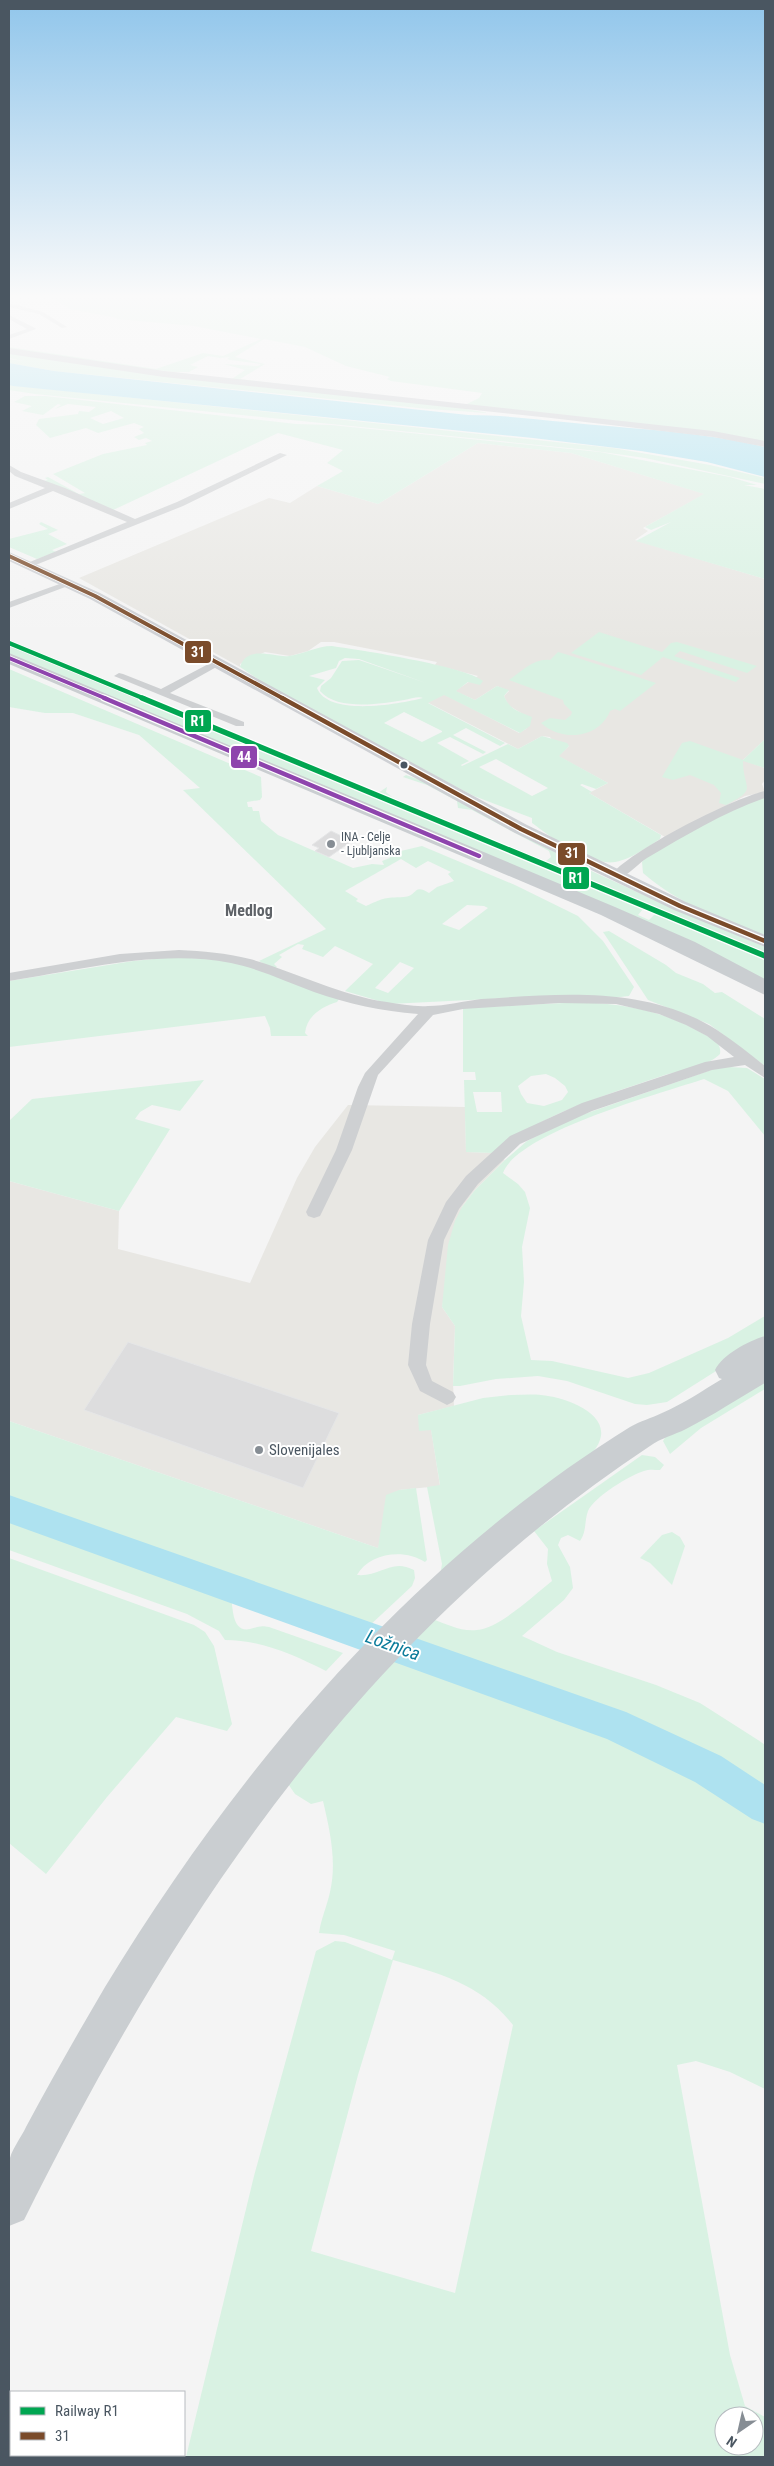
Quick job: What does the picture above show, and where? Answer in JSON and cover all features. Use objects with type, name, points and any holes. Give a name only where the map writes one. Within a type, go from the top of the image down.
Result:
[{"type":"main road","points":[[9,658],[628,920],[687,947],[765,988]]},
{"type":"main road","points":[[628,920],[765,1005]]},
{"type":"main road","points":[[647,1432],[665,1411],[765,1348]]},
{"type":"main road","points":[[9,2205],[48,2126],[113,2008],[181,1903],[263,1787],[332,1706],[419,1612],[498,1541],[647,1432],[677,1420],[765,1369]]},
{"type":"street","points":[[532,413],[713,434],[765,444]]},
{"type":"street","points":[[30,564],[216,488],[283,455]]},
{"type":"street","points":[[9,467],[18,474],[52,488],[62,490],[135,522]]},
{"type":"street","points":[[9,506],[52,488]]},
{"type":"street","points":[[9,556],[71,583],[466,800],[616,876],[765,941]]},
{"type":"street","points":[[9,605],[71,583]]},
{"type":"street","points":[[162,693],[216,663]]},
{"type":"street","points":[[119,676],[240,724]]},
{"type":"street","points":[[616,876],[641,856],[736,804],[765,794]]},
{"type":"street","points":[[9,977],[128,959],[204,955],[232,959],[346,998],[380,1006],[429,1011],[482,1004],[560,999],[616,1000],[662,1010],[712,1032],[765,1073]]},
{"type":"street","points":[[314,1212],[344,1150],[365,1086],[372,1073],[429,1011]]},
{"type":"street","points":[[447,1397],[426,1386],[420,1376],[417,1365],[421,1324],[436,1240],[452,1206],[472,1180],[515,1140],[587,1107],[710,1066],[750,1060]]},
{"type":"shaded area","points":[[478,443],[571,453],[705,494],[643,528],[648,531],[635,540],[765,579],[765,739],[743,760],[765,768],[765,780],[762,784],[765,792],[745,796],[665,837],[589,793],[608,783],[558,756],[569,746],[552,740],[550,737],[542,736],[518,749],[427,702],[444,694],[519,733],[526,729],[531,719],[508,705],[504,696],[509,691],[497,686],[475,700],[455,691],[478,676],[435,665],[437,662],[334,642],[321,642],[308,651],[290,656],[265,652],[240,664],[240,667],[79,578],[269,498],[290,503],[317,486],[378,504]]},
{"type":"shaded area","points":[[348,1105],[465,1107],[466,1152],[493,1153],[505,1160],[475,1190],[462,1207],[442,1307],[455,1326],[454,1406],[418,1415],[431,1429],[440,1486],[399,1490],[378,1548],[9,1421],[9,1181],[119,1211],[118,1249],[250,1283],[297,1178],[315,1147]]},
{"type":"green space","points":[[105,413],[90,418],[103,424],[124,418],[115,413],[198,413],[296,424],[331,425],[600,452],[730,477],[757,485],[744,485],[765,489],[765,579],[636,541],[671,522],[651,530],[645,527],[704,494],[571,453],[478,443],[378,504],[317,486],[343,471],[327,463],[343,450],[278,433],[111,511],[43,481],[48,480],[45,478],[48,477],[79,494],[85,493],[53,474],[103,454],[147,445],[145,443],[152,441],[146,438],[139,440],[134,437],[144,433],[139,429],[144,427],[134,423],[98,433],[86,428],[50,438],[36,425],[39,419]]},
{"type":"green space","points":[[223,413],[278,413],[613,448],[710,465],[765,478],[765,484],[645,458],[588,450]]},
{"type":"green space","points":[[541,413],[765,413],[765,443],[715,433]]},
{"type":"green space","points":[[41,522],[58,530],[48,534],[67,544],[52,550],[56,552],[37,559],[9,547],[9,539],[48,529],[39,524]]},
{"type":"green space","points":[[599,632],[662,652],[671,643],[677,642],[757,666],[747,673],[680,651],[674,656],[740,678],[736,682],[663,657],[641,675],[571,653]]},
{"type":"green space","points":[[9,645],[604,891],[643,909],[638,915],[649,920],[655,914],[765,958],[765,981],[740,967],[9,654]]},
{"type":"green space","points":[[326,646],[411,659],[472,675],[483,681],[480,685],[468,682],[456,691],[475,700],[497,686],[509,690],[504,696],[506,701],[515,710],[532,717],[530,726],[520,733],[444,695],[428,703],[505,743],[500,746],[466,728],[453,735],[486,752],[483,754],[450,737],[437,743],[469,761],[462,766],[508,744],[518,749],[542,736],[567,743],[569,746],[559,756],[608,783],[596,789],[580,785],[592,792],[589,793],[661,835],[660,839],[620,861],[605,862],[594,860],[560,843],[532,823],[532,818],[474,796],[258,682],[258,679],[240,667],[244,660],[255,654],[289,656]],"holes":[[[345,658],[359,659],[426,683],[359,660],[342,661],[331,678],[321,686],[320,691],[328,697],[348,704],[372,704],[417,697],[423,698],[366,706],[335,703],[324,697],[317,688],[325,680],[309,676],[336,668],[339,661]],[[404,712],[442,732],[422,742],[384,723]],[[496,759],[548,788],[532,796],[479,767]]]},
{"type":"green space","points":[[558,652],[656,683],[620,711],[615,709],[610,711],[605,720],[589,732],[579,735],[559,733],[541,723],[550,718],[565,720],[571,715],[572,712],[564,704],[563,700],[509,680],[533,663],[550,660]]},
{"type":"green space","points":[[9,669],[261,777],[262,797],[260,800],[247,802],[248,807],[252,807],[253,811],[259,811],[261,821],[278,835],[353,868],[372,864],[384,865],[382,861],[390,858],[388,854],[422,846],[515,885],[578,916],[603,941],[634,987],[629,996],[620,997],[510,998],[389,1004],[345,991],[373,964],[335,946],[323,957],[302,949],[304,945],[298,944],[279,955],[282,957],[274,964],[277,967],[274,969],[259,961],[326,929],[183,790],[200,788],[139,735],[73,713],[45,713],[9,707]],"holes":[[[401,859],[416,868],[428,861],[451,872],[448,874],[454,881],[437,887],[429,893],[420,889],[412,895],[385,899],[366,906],[356,901],[358,899],[345,891]],[[467,905],[488,908],[459,930],[442,924]],[[400,962],[414,968],[388,993],[375,988]]]},
{"type":"green space","points":[[765,739],[765,768],[743,761],[746,791],[743,795],[726,805],[719,803],[721,793],[714,785],[690,775],[673,780],[662,777],[682,743],[690,741],[743,760]]},
{"type":"green space","points":[[406,775],[431,784],[587,869],[663,904],[765,947],[765,954],[378,793],[387,787],[386,792],[392,797],[546,861],[551,857],[549,851],[472,810],[458,808],[457,801],[427,785],[403,777]]},
{"type":"green space","points":[[765,797],[765,937],[686,902],[671,894],[643,873],[642,862],[663,847],[721,816]]},
{"type":"green space","points":[[609,931],[676,973],[703,984],[715,993],[722,992],[765,1019],[765,1066],[709,1024],[648,1000],[603,932]]},
{"type":"green space","points":[[175,957],[234,961],[339,999],[312,1017],[306,1027],[305,1033],[308,1036],[271,1036],[265,1016],[9,1047],[9,981],[133,961]]},
{"type":"green space","points":[[584,1002],[631,1007],[659,1014],[688,1025],[718,1043],[720,1054],[700,1066],[659,1077],[572,1108],[531,1127],[493,1153],[466,1152],[464,1080],[476,1080],[475,1072],[463,1072],[463,1008]],"holes":[[[546,1074],[565,1086],[568,1092],[562,1100],[544,1106],[527,1103],[518,1086],[531,1076]],[[473,1092],[501,1092],[502,1112],[477,1112]]]},
{"type":"green space","points":[[729,1067],[747,1068],[765,1079],[765,1136],[728,1091],[704,1079],[593,1116],[535,1143],[514,1158],[503,1173],[525,1192],[530,1208],[522,1247],[524,1282],[521,1316],[531,1360],[552,1361],[628,1378],[649,1373],[728,1338],[765,1316],[765,1340],[667,1402],[647,1405],[635,1404],[567,1381],[538,1376],[496,1379],[453,1386],[455,1326],[442,1307],[448,1245],[455,1221],[462,1207],[475,1190],[527,1141],[573,1118],[714,1069]]},
{"type":"green space","points":[[204,1080],[180,1111],[152,1105],[140,1112],[135,1119],[170,1129],[119,1211],[9,1181],[9,1121],[32,1099]]},
{"type":"green space","points":[[765,1375],[765,1389],[701,1428],[670,1454],[663,1441],[666,1436]]},
{"type":"green space","points":[[511,1395],[551,1396],[575,1404],[595,1417],[600,1426],[601,1436],[591,1454],[574,1468],[533,1495],[440,1576],[442,1564],[427,1487],[440,1485],[431,1430],[419,1431],[418,1415],[483,1398]]},
{"type":"green space","points":[[9,1421],[378,1548],[386,1495],[399,1490],[416,1488],[427,1560],[425,1562],[407,1555],[388,1555],[370,1562],[363,1568],[357,1575],[365,1575],[399,1566],[414,1570],[415,1578],[412,1586],[367,1628],[9,1499]]},
{"type":"green space","points":[[642,1455],[655,1457],[664,1465],[660,1470],[646,1470],[630,1477],[597,1499],[588,1511],[584,1534],[580,1541],[568,1535],[561,1538],[558,1545],[570,1567],[573,1588],[564,1600],[522,1636],[557,1652],[656,1685],[700,1703],[758,1740],[765,1745],[765,1794],[734,1772],[678,1741],[626,1718],[409,1639],[432,1619],[465,1630],[486,1628],[506,1617],[526,1602],[552,1581],[547,1564],[548,1549],[534,1531]]},
{"type":"green space","points":[[9,1516],[231,1596],[234,1619],[244,1629],[261,1626],[269,1627],[343,1653],[326,1671],[302,1659],[264,1646],[225,1640],[219,1631],[187,1614],[9,1550]]},
{"type":"green space","points":[[672,1532],[680,1537],[685,1546],[672,1585],[650,1563],[640,1558],[662,1535]]},
{"type":"green space","points":[[9,1558],[194,1625],[205,1632],[214,1646],[232,1724],[227,1731],[176,1717],[107,1797],[46,1874],[9,1843]]},
{"type":"green space","points":[[394,1653],[641,1741],[729,1787],[765,1814],[765,2089],[730,2072],[696,2061],[677,2065],[730,2355],[745,2406],[714,2406],[714,2456],[764,2456],[764,2416],[765,2457],[186,2457],[254,2176],[316,1951],[335,1941],[345,1942],[392,1960],[395,1951],[344,1935],[319,1933],[332,1881],[332,1846],[323,1801],[311,1804],[295,1794],[286,1781]],"holes":[[[393,1960],[428,1970],[474,1990],[501,2011],[513,2025],[455,2293],[311,2251],[358,2075]]]},
{"type":"water","points":[[284,413],[450,413],[516,417],[716,437],[765,447],[765,477],[707,462],[641,451],[533,438]]},
{"type":"building","name":"INA - Celje - Ljubljanska","points":[[331,831],[352,841],[329,857],[315,851],[319,848],[312,845]]},
{"type":"building","name":"Slovenijales","points":[[128,1342],[339,1413],[303,1488],[84,1410]]},
{"type":"waterway","name":"Ložnica","points":[[9,1509],[614,1724],[708,1769],[765,1806]]},
{"type":"rail line","name":"R1","points":[[9,643],[765,956]]},
{"type":"transit line","name":"31","points":[[9,556],[95,596],[521,829],[680,906],[765,941]]},
{"type":"transit line","name":"44","points":[[9,658],[479,856]]},
{"type":"place","name":"INA - Celje - Ljubljanska","points":[[331,844]]},
{"type":"place","name":"Slovenijales","points":[[259,1450]]},
{"type":"district","name":"Medlog","points":[[249,910]]}]
